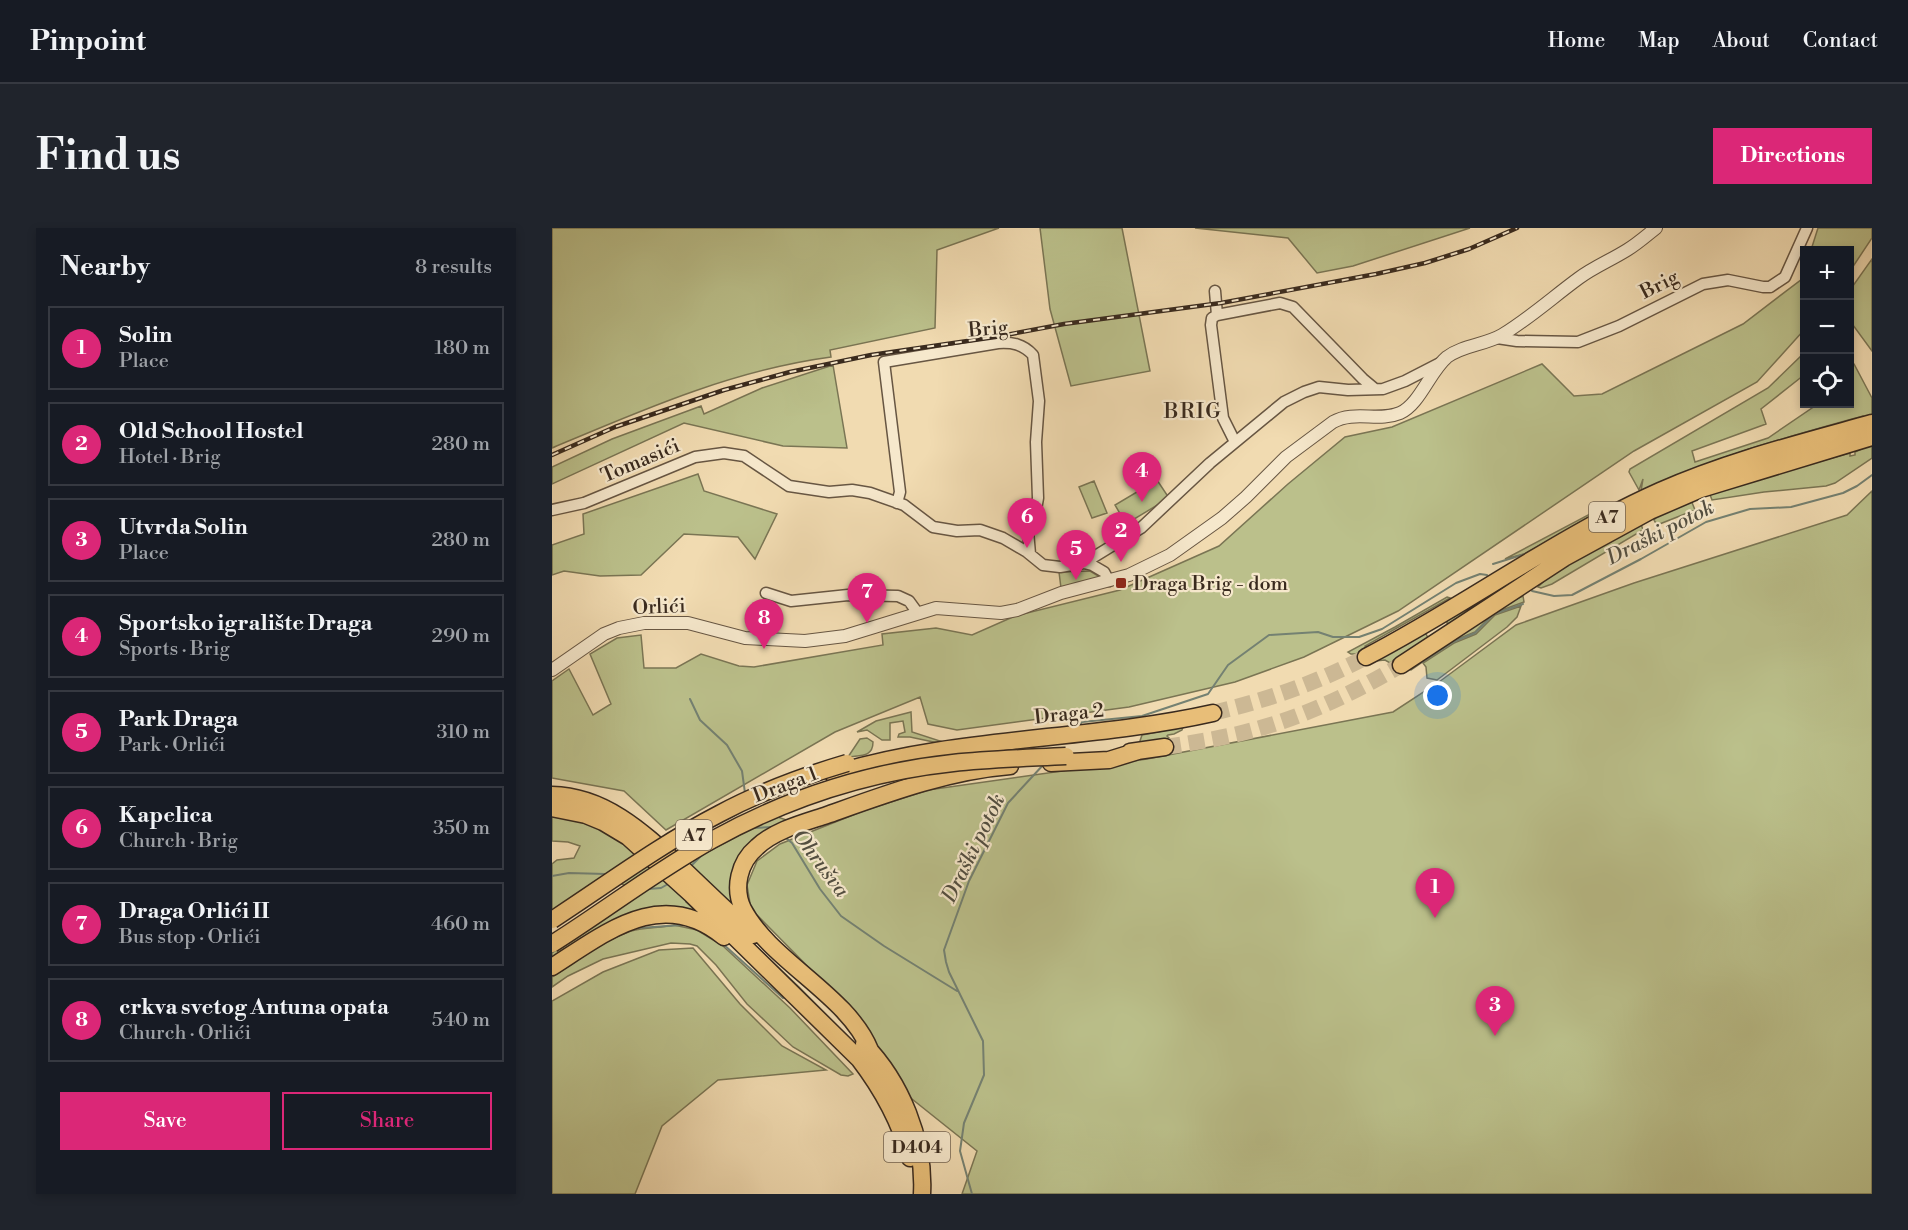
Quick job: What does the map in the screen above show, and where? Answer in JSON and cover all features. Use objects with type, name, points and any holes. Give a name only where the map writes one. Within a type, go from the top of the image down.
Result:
[{"type":"highway","name":"A7","points":[[1366,657],[1594,524],[1658,492],[1712,470],[1758,455],[1871,431]]},
{"type":"highway","name":"A7","points":[[1401,665],[1564,558],[1650,511],[1701,489],[1871,431]]},
{"type":"highway","name":"Draga 2","points":[[849,766],[888,752],[909,749],[932,751],[1115,729],[1213,713]]},
{"type":"highway","name":"A7","points":[[1066,759],[1165,747]]},
{"type":"highway","points":[[865,1054],[854,1023],[753,924],[743,908],[738,883],[742,867],[748,856],[759,845],[786,830],[903,789],[977,770],[1066,759]]},
{"type":"highway","name":"Draga 1","points":[[552,944],[710,841],[764,814],[810,795],[878,776],[926,767],[986,760],[1066,759]]},
{"type":"highway","points":[[552,920],[668,844],[719,814],[774,788],[849,766]]},
{"type":"highway","name":"Draga 1","points":[[552,928],[675,846],[726,817],[786,790],[849,766]]},
{"type":"highway","points":[[552,795],[594,803],[627,820],[642,841],[836,1014],[865,1054]]},
{"type":"highway","points":[[552,808],[586,815],[642,841]]},
{"type":"highway","points":[[552,967],[628,921],[657,914],[691,918],[726,938],[842,1048],[865,1054]]},
{"type":"highway","name":"D404","points":[[865,1054],[897,1106],[921,1194]]},
{"type":"street","name":"Brig","points":[[744,456],[789,486],[829,492],[860,491],[904,505],[933,527],[957,531],[980,530],[1003,538],[1049,567],[1084,563],[1141,528],[1235,442],[1284,402],[1319,387],[1348,390],[1383,388],[1405,381],[1464,348],[1497,338],[1522,323],[1578,278],[1627,250],[1656,228]]},
{"type":"street","name":"Brig","points":[[1497,338],[1516,341],[1578,342],[1619,326],[1702,284],[1728,280],[1770,287],[1785,277],[1807,228]]},
{"type":"street","points":[[1215,291],[1217,315]]},
{"type":"street","points":[[1235,442],[1223,418],[1211,325],[1212,318],[1217,315],[1280,303],[1293,307],[1375,389]]},
{"type":"street","name":"Brig","points":[[897,503],[900,492],[884,362],[998,343],[1017,344],[1033,355],[1039,393],[1036,442],[1038,498],[1035,515],[1028,531],[1030,554]]},
{"type":"street","name":"Brig","points":[[1109,581],[1152,564],[1193,540],[1237,506],[1286,457],[1341,417],[1382,416],[1405,410],[1442,362]]},
{"type":"street","name":"Tomasići","points":[[552,510],[584,503],[695,457],[724,453],[744,456]]},
{"type":"street","points":[[1084,563],[1099,568],[1109,581]]},
{"type":"street","name":"Orlići","points":[[552,670],[593,640],[630,625],[674,621],[697,624],[735,636],[754,639],[805,641],[845,636],[936,608],[1010,612],[1060,593],[1109,581]]},
{"type":"street","points":[[766,593],[791,601],[848,595],[898,596],[909,601],[917,612]]},
{"type":"green space","points":[[552,228],[999,228],[937,250],[935,328],[830,350],[831,357],[759,371],[723,381],[654,406],[552,448]]},
{"type":"green space","points":[[1040,228],[1122,228],[1150,371],[1071,386],[1050,309]]},
{"type":"green space","points":[[1195,228],[1470,228],[1353,266],[1317,273],[1288,238]]},
{"type":"green space","points":[[1818,228],[1872,228],[1872,238],[1854,265],[1854,246],[1812,246]]},
{"type":"green space","points":[[1872,259],[1872,351],[1854,326],[1854,284]]},
{"type":"green space","points":[[1800,281],[1800,334],[1757,382],[1634,451],[1398,611],[1304,657],[1235,682],[1129,707],[957,730],[928,724],[920,697],[835,732],[666,830],[624,791],[552,778],[552,681],[569,669],[593,715],[611,704],[590,654],[617,638],[641,635],[644,668],[676,668],[701,654],[739,666],[754,667],[883,645],[882,634],[936,628],[972,635],[1015,616],[1120,590],[1219,546],[1345,437],[1392,427],[1542,364],[1574,396],[1602,394],[1743,324]]},
{"type":"green space","points":[[1800,357],[1800,378],[1761,409],[1766,424],[1692,451],[1695,462],[1768,438],[1812,408],[1854,408],[1854,364],[1872,398],[1872,416],[1864,418],[1863,416],[1750,449],[1695,468],[1641,491],[1643,479],[1639,490],[1629,472],[1630,469],[1768,388]]},
{"type":"green space","points":[[833,365],[847,448],[783,446],[684,423],[552,484],[552,467],[612,439],[701,406],[704,414],[762,388]]},
{"type":"green space","points":[[1872,444],[1872,458],[1835,483],[1826,486],[1712,500],[1709,492],[1850,453],[1850,456],[1855,455],[1855,452]]},
{"type":"green space","points":[[698,474],[704,491],[777,514],[755,559],[738,537],[684,534],[641,575],[600,576],[564,571],[552,575],[552,545],[584,534],[583,514]]},
{"type":"green space","points":[[1157,480],[1169,498],[1126,524],[1115,505]]},
{"type":"green space","points":[[1094,481],[1107,513],[1092,518],[1079,487]]},
{"type":"green space","points":[[1872,491],[1872,1194],[962,1194],[977,1151],[907,1095],[827,986],[751,909],[747,885],[757,861],[780,844],[863,811],[928,790],[1147,759],[1393,712],[1439,682],[1516,625],[1634,583],[1847,515]]},
{"type":"green space","points":[[1691,500],[1695,510],[1657,525],[1654,520],[1657,516],[1641,524],[1643,530],[1552,584],[1538,587],[1543,582],[1542,580],[1596,546],[1633,526]]},
{"type":"green space","points":[[1609,504],[1610,506],[1524,554],[1505,559]]},
{"type":"green space","points":[[1526,570],[1531,574],[1452,626],[1447,623],[1447,620]]},
{"type":"green space","points":[[1090,571],[1100,577],[1061,588],[1059,572]]},
{"type":"green space","points":[[1523,596],[1524,602],[1494,613],[1475,632],[1453,641],[1411,670],[1409,667],[1516,599]]},
{"type":"green space","points":[[1447,597],[1450,598],[1365,646],[1366,649],[1356,654],[1348,652],[1395,627]]},
{"type":"green space","points":[[1521,606],[1517,617],[1507,627],[1437,680],[1427,678],[1426,667],[1423,663],[1454,643],[1476,634],[1495,615]]},
{"type":"green space","points":[[1422,633],[1426,634],[1429,640],[1390,663],[1385,660],[1375,661]]},
{"type":"green space","points":[[911,712],[912,732],[943,742],[943,744],[910,737],[898,737],[899,734],[905,732],[903,721],[890,723],[890,740],[882,740],[867,730],[857,732],[876,721]]},
{"type":"green space","points":[[1183,727],[1182,730],[1167,736],[1171,740],[1142,744],[1140,741],[1142,735]]},
{"type":"green space","points":[[867,738],[873,742],[871,751],[865,755],[848,757],[860,739]]},
{"type":"green space","points":[[552,814],[572,817],[687,863],[775,816],[792,822],[750,845],[740,913],[706,882],[686,902],[707,918],[675,911],[552,962],[552,953],[642,892],[607,878],[552,915],[552,864],[557,860],[574,858],[580,846],[568,842],[552,841]]},
{"type":"green space","points":[[701,894],[799,987],[864,1053]]},
{"type":"green space","points":[[674,925],[697,930],[723,946],[790,1008],[853,1074],[841,1075],[793,1047],[747,1004],[716,965],[697,946],[671,943],[603,959],[568,976],[552,987],[552,977],[610,940],[631,931]]},
{"type":"green space","points":[[693,948],[740,1004],[782,1046],[826,1070],[718,1080],[662,1126],[635,1194],[552,1194],[552,1001],[603,972],[659,950]]},
{"type":"waterway","points":[[1805,433],[1822,428]]},
{"type":"waterway","name":"Draški potok","points":[[1532,591],[1554,596],[1572,595],[1706,522],[1750,509],[1791,507],[1843,493],[1872,475]]},
{"type":"waterway","points":[[1546,542],[1567,530]]},
{"type":"waterway","points":[[1493,564],[1525,554]]},
{"type":"waterway","name":"Draški potok","points":[[1078,727],[1082,722],[1142,716],[1208,694],[1228,665],[1269,635],[1318,632],[1333,637],[1359,637],[1382,629],[1456,583],[1480,574],[1487,575]]},
{"type":"waterway","points":[[1422,662],[1453,642],[1475,633],[1494,614],[1523,604]]},
{"type":"waterway","points":[[690,699],[700,720],[727,745],[742,771],[745,793]]},
{"type":"waterway","name":"Draški potok","points":[[972,1194],[960,1151],[964,1123],[984,1075],[983,1041],[949,972],[944,950],[969,881],[1008,803],[1044,764]]},
{"type":"waterway","name":"Ohrušva","points":[[753,828],[772,827]]},
{"type":"waterway","name":"Ohrušva","points":[[786,838],[792,843],[820,889],[841,916],[884,946],[957,991]]},
{"type":"waterway","name":"Ohrušva","points":[[689,868],[702,855]]},
{"type":"waterway","name":"Ohrušva","points":[[552,876],[569,873],[606,874]]},
{"type":"waterway","name":"Ohrušva","points":[[648,889],[661,888],[668,884]]},
{"type":"waterway","points":[[638,928],[683,925]]},
{"type":"waterway","points":[[723,944],[783,998]]},
{"type":"tunnel","points":[[1213,713],[1291,690],[1366,657]]},
{"type":"tunnel","points":[[1165,747],[1252,731],[1282,721],[1334,701],[1401,665]]},
{"type":"railway","points":[[552,455],[615,427],[724,390],[790,372],[871,355],[995,337],[1064,324],[1221,303],[1376,274],[1425,263],[1469,249],[1517,228]]},
{"type":"place","name":"Sportsko igralište Draga","points":[[1142,502]]},
{"type":"place","name":"Kapelica","points":[[1027,548]]},
{"type":"place","name":"Old School Hostel","points":[[1121,562]]},
{"type":"place","name":"Park Draga","points":[[1076,580]]},
{"type":"place","name":"Draga Brig - dom","points":[[1121,583]]},
{"type":"place","name":"Draga Orlići II","points":[[867,623]]},
{"type":"place","name":"crkva svetog Antuna opata","points":[[764,649]]},
{"type":"place","name":"Solin","points":[[1435,918]]},
{"type":"place","name":"Utvrda Solin","points":[[1495,1036]]},
{"type":"district","name":"BRIG","points":[[1193,411]]}]
